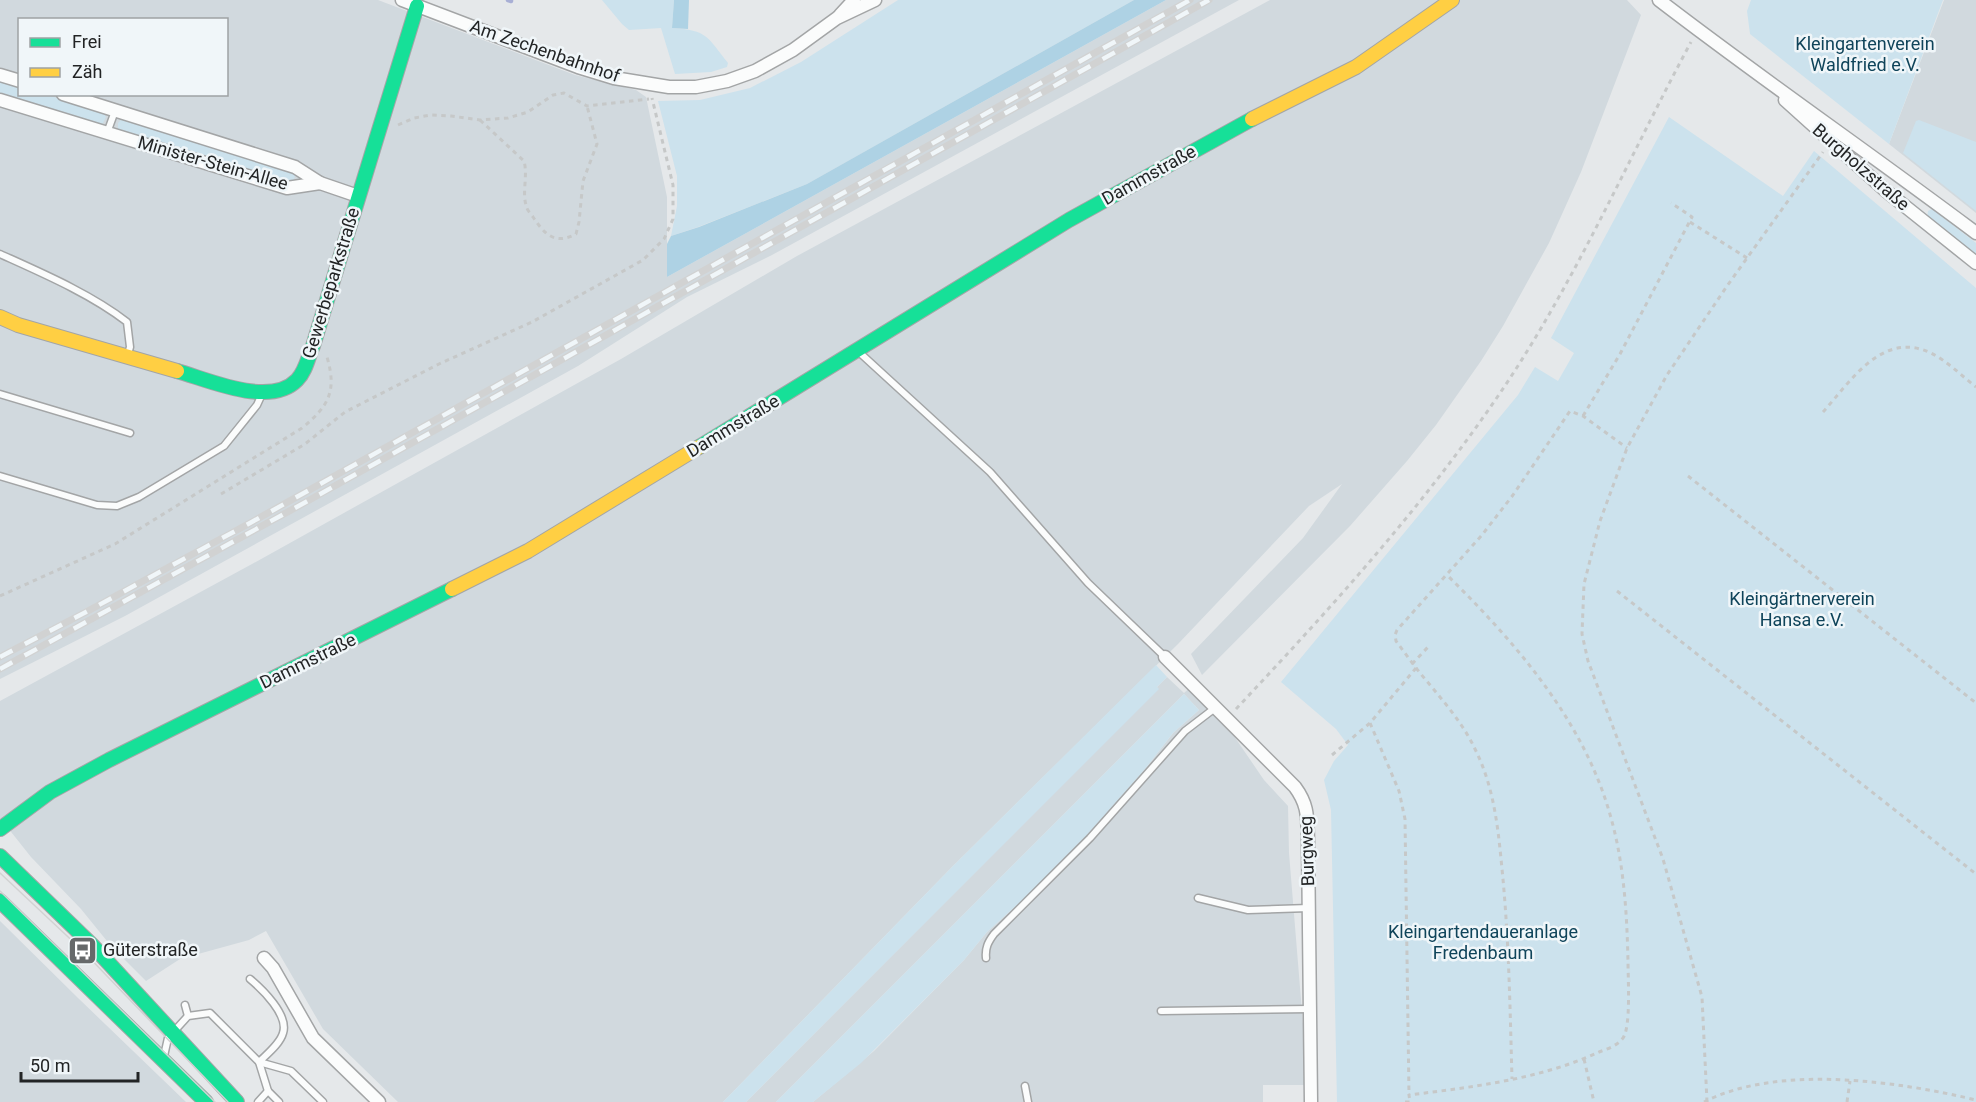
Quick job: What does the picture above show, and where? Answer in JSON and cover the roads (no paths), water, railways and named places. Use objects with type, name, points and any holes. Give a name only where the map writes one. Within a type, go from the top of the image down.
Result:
[{"type":"street","points":[[402,0],[417,6]]},
{"type":"street","name":"Am Zechenbahnhof","points":[[417,6],[578,67],[614,78],[669,87],[696,87],[727,81],[755,71],[793,50],[837,18],[854,0]]},
{"type":"street","name":"Am Zechenbahnhof","points":[[837,18],[875,0]]},
{"type":"street","name":"Dammstraße","points":[[0,829],[32,804],[80,775],[528,551],[1069,220],[1241,124],[1356,67],[1452,0]]},
{"type":"street","name":"Burgholzstraße","points":[[1659,0],[1976,233]]},
{"type":"street","name":"Gewerbeparkstraße","points":[[0,317],[18,325],[238,390],[262,393],[286,388],[301,376],[313,346],[417,6]]},
{"type":"street","name":"Burgholzstraße","points":[[1749,67],[1886,191],[1976,263]]},
{"type":"street","points":[[0,75],[18,80]]},
{"type":"street","name":"Minister-Stein-Allee","points":[[69,96],[295,167],[320,183],[358,196]]},
{"type":"street","name":"Minister-Stein-Allee","points":[[0,100],[287,188],[320,183]]},
{"type":"street","points":[[1830,142],[1839,131]]},
{"type":"street","name":"Burgweg","points":[[1165,657],[1295,787],[1304,799],[1307,821],[1311,1102]]},
{"type":"street","points":[[0,856],[174,1032],[237,1102]]},
{"type":"street","points":[[0,901],[206,1102]]},
{"type":"street","points":[[264,958],[273,968],[313,1038],[379,1102]]},
{"type":"lane","points":[[107,133],[114,111]]},
{"type":"lane","points":[[0,254],[109,308],[127,322],[130,347],[127,357]]},
{"type":"lane","points":[[857,351],[990,472],[1088,583],[1165,657]]},
{"type":"lane","points":[[0,476],[97,505],[117,506],[139,497],[224,446],[257,405],[262,393]]},
{"type":"lane","points":[[0,394],[130,433]]},
{"type":"lane","points":[[986,958],[987,942],[994,934],[1090,838],[1185,731],[1215,708]]},
{"type":"lane","points":[[1198,898],[1248,910],[1309,908]]},
{"type":"lane","points":[[250,979],[270,998],[283,1024],[284,1031],[280,1039],[259,1062]]},
{"type":"lane","points":[[185,1005],[188,1016]]},
{"type":"lane","points":[[1161,1011],[1310,1009]]},
{"type":"lane","points":[[165,1062],[164,1052],[168,1038],[188,1016],[210,1013],[259,1062],[268,1092],[279,1102]]},
{"type":"lane","points":[[259,1062],[291,1071],[323,1102]]},
{"type":"lane","points":[[1025,1086],[1028,1102]]},
{"type":"lane","points":[[258,1102],[268,1092]]},
{"type":"tram line","points":[[0,873],[82,950],[228,1102]]},
{"type":"tram line","points":[[0,891],[215,1102]]},
{"type":"railway","points":[[0,657],[250,523],[1190,0]]},
{"type":"railway","points":[[0,669],[304,503],[1209,0]]},
{"type":"place","name":"Güterstraße","points":[[82,950]]},
{"type":"park label","name":"Kleingartenverein Waldfried e.V.","points":[[1865,54]]},
{"type":"park label","name":"Kleingärtnerverein Hansa e.V.","points":[[1802,609]]},
{"type":"park label","name":"Kleingartendaueranlage Fredenbaum","points":[[1483,942]]}]
